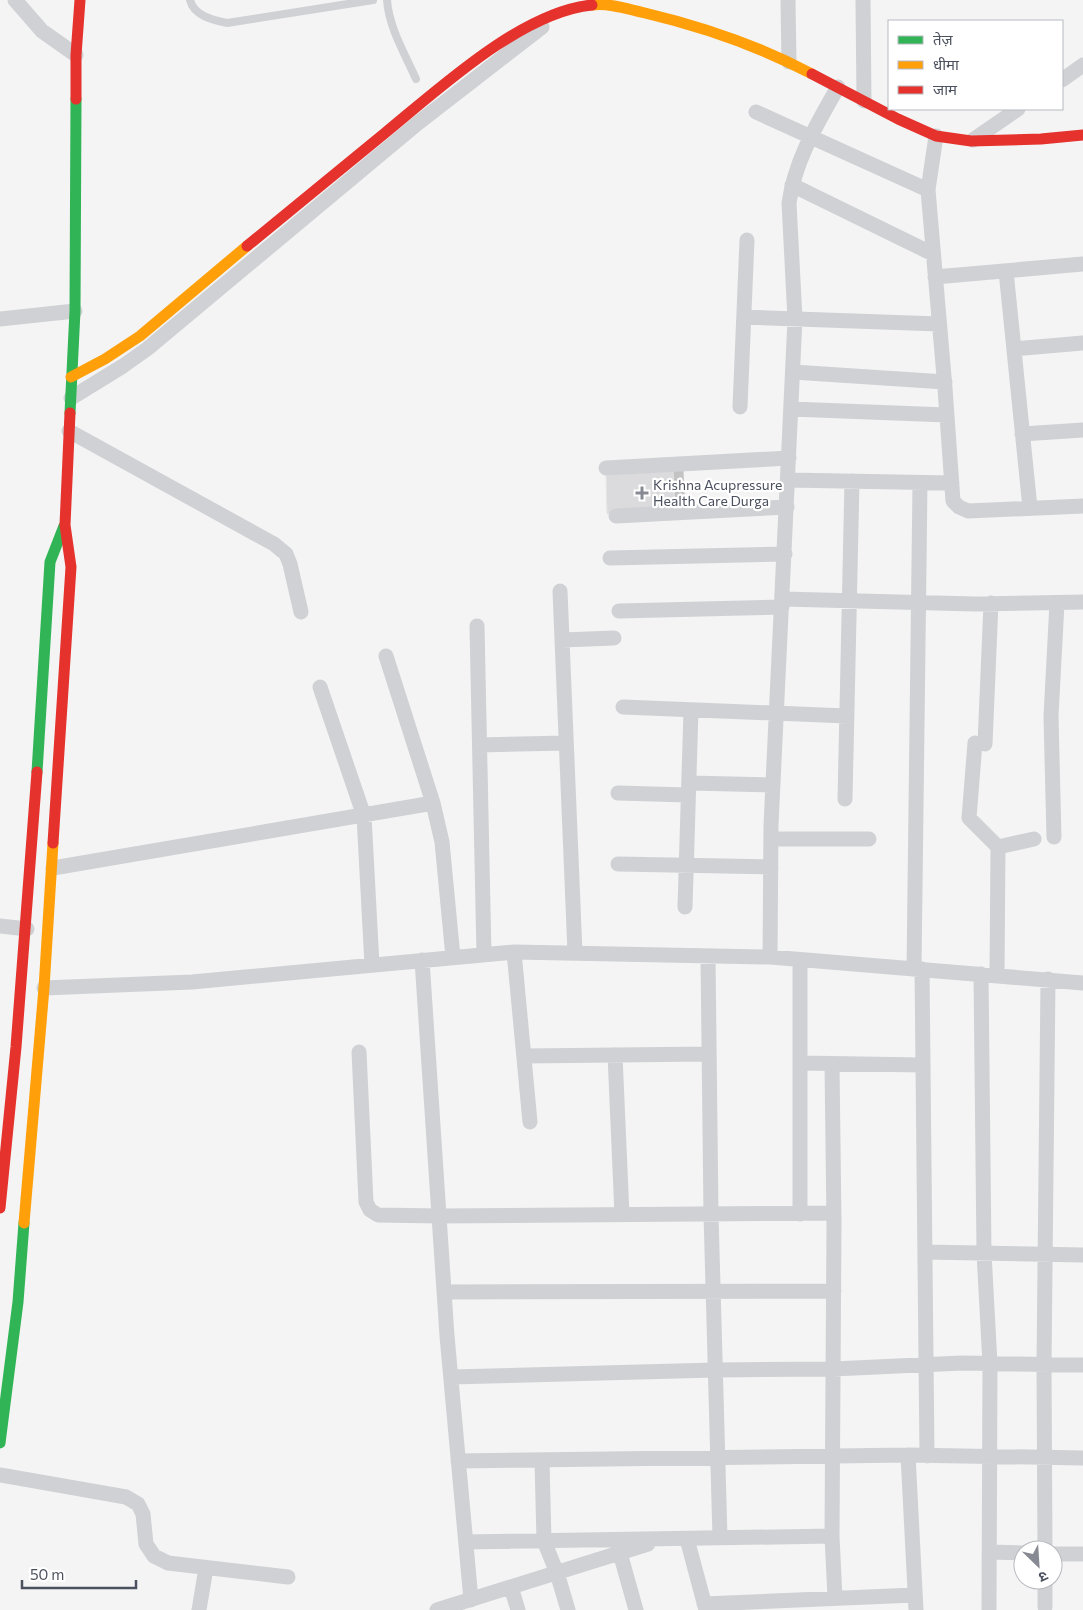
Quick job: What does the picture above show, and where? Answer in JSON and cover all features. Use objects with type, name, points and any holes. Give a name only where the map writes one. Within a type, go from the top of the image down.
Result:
[{"type":"main road","points":[[0,1443],[18,1302],[44,988],[72,566],[64,525],[75,311],[76,55],[80,0]]},
{"type":"main road","points":[[71,377],[140,336],[451,79],[520,30],[554,15],[584,6],[605,2],[674,20],[742,41],[789,62],[936,136],[971,140],[1041,139],[1083,135]]},
{"type":"main road","points":[[0,1208],[5,1126],[27,929],[50,562],[64,525]]},
{"type":"street","points":[[15,0],[42,31],[76,55]]},
{"type":"street","points":[[788,0],[789,62]]},
{"type":"street","points":[[863,0],[864,101]]},
{"type":"street","points":[[70,398],[123,366],[146,349],[418,123],[540,29],[554,15]]},
{"type":"street","points":[[1063,79],[1083,65]]},
{"type":"street","points":[[770,957],[773,785],[795,319],[790,203],[792,185],[810,136],[838,87]]},
{"type":"street","points":[[971,140],[1016,110]]},
{"type":"street","points":[[756,112],[928,190]]},
{"type":"street","points":[[936,136],[928,190],[945,382],[953,501],[968,512],[1083,506]]},
{"type":"street","points":[[792,185],[933,254]]},
{"type":"street","points":[[740,407],[746,240]]},
{"type":"street","points":[[935,277],[1083,264]]},
{"type":"street","points":[[1006,271],[1030,508]]},
{"type":"street","points":[[0,319],[75,311]]},
{"type":"street","points":[[744,317],[939,324]]},
{"type":"street","points":[[1014,349],[1083,343]]},
{"type":"street","points":[[793,372],[945,382]]},
{"type":"street","points":[[791,410],[947,415]]},
{"type":"street","points":[[69,430],[274,544],[286,554],[290,564],[301,612]]},
{"type":"street","points":[[1022,434],[1083,430]]},
{"type":"street","points":[[606,468],[789,458]]},
{"type":"street","points":[[788,480],[952,484]]},
{"type":"street","points":[[845,799],[852,481]]},
{"type":"street","points":[[920,483],[918,969],[923,1065],[928,1456]]},
{"type":"street","points":[[616,516],[787,507]]},
{"type":"street","points":[[610,558],[785,554]]},
{"type":"street","points":[[560,591],[575,953]]},
{"type":"street","points":[[619,611],[848,601],[1083,602]]},
{"type":"street","points":[[991,603],[980,744],[969,818],[998,847],[997,975]]},
{"type":"street","points":[[1054,837],[1050,716],[1057,603]]},
{"type":"street","points":[[477,626],[484,954]]},
{"type":"street","points":[[562,640],[614,638]]},
{"type":"street","points":[[386,656],[433,803],[442,842],[453,957]]},
{"type":"street","points":[[320,686],[364,816],[372,965]]},
{"type":"street","points":[[623,707],[847,716]]},
{"type":"street","points":[[685,908],[690,710]]},
{"type":"street","points":[[480,745],[566,743]]},
{"type":"street","points":[[618,793],[773,785]]},
{"type":"street","points":[[53,868],[433,803]]},
{"type":"street","points":[[771,839],[869,839]]},
{"type":"street","points":[[998,847],[1034,839]]},
{"type":"street","points":[[618,864],[771,867]]},
{"type":"street","points":[[0,926],[27,929]]},
{"type":"street","points":[[514,952],[530,1122]]},
{"type":"street","points":[[44,988],[192,982],[514,952],[770,957],[1083,983]]},
{"type":"street","points":[[708,956],[711,1214],[720,1538]]},
{"type":"street","points":[[422,960],[444,1292],[471,1600]]},
{"type":"street","points":[[800,960],[800,1214]]},
{"type":"street","points":[[981,974],[984,1253],[990,1364],[989,1610]]},
{"type":"street","points":[[1045,1540],[1044,1364],[1048,979]]},
{"type":"street","points":[[359,1052],[366,1202],[370,1210],[378,1215],[834,1213]]},
{"type":"street","points":[[524,1056],[709,1054]]},
{"type":"street","points":[[615,1055],[622,1215]]},
{"type":"street","points":[[800,1063],[923,1065]]},
{"type":"street","points":[[832,1064],[834,1213],[832,1536],[835,1598]]},
{"type":"street","points":[[925,1252],[1083,1255]]},
{"type":"street","points":[[444,1292],[713,1293],[834,1291]]},
{"type":"street","points":[[451,1378],[927,1365],[1083,1365]]},
{"type":"street","points":[[458,1461],[908,1455],[1083,1458]]},
{"type":"street","points":[[687,1539],[705,1607],[835,1598],[915,1602],[908,1455]]},
{"type":"street","points":[[542,1460],[544,1541],[557,1573],[568,1610]]},
{"type":"street","points":[[0,1475],[126,1498],[138,1504],[143,1514],[146,1544],[154,1556],[168,1564],[288,1577]]},
{"type":"street","points":[[466,1542],[832,1536]]},
{"type":"street","points":[[447,1609],[511,1587],[664,1540]]},
{"type":"street","points":[[989,1552],[1013,1553]]},
{"type":"street","points":[[620,1553],[636,1610]]},
{"type":"street","points":[[1063,1554],[1083,1554]]},
{"type":"street","points":[[199,1610],[206,1568]]},
{"type":"street","points":[[511,1587],[518,1610]]},
{"type":"street","points":[[1045,1590],[1045,1607]]},
{"type":"lane","points":[[190,0],[197,12],[215,21],[227,23],[373,0]]},
{"type":"lane","points":[[387,0],[394,28],[416,79]]},
{"type":"building","points":[[673,471],[675,510],[607,514],[606,475]]},
{"type":"traffic: fast","points":[[70,413],[75,311],[76,99]]},
{"type":"traffic: fast","points":[[37,772],[50,562],[64,526]]},
{"type":"traffic: fast","points":[[0,1443],[18,1302],[24,1223]]},
{"type":"traffic: slow","points":[[592,5],[625,8],[710,31],[751,46],[812,74]]},
{"type":"traffic: slow","points":[[71,377],[105,359],[140,336],[247,246]]},
{"type":"traffic: slow","points":[[24,1223],[44,988],[53,843]]},
{"type":"traffic: jam","points":[[76,99],[76,55],[80,0]]},
{"type":"traffic: jam","points":[[247,246],[430,95],[482,55],[537,22],[565,11],[592,5]]},
{"type":"traffic: jam","points":[[812,74],[898,119],[936,136],[971,141],[1041,139],[1083,135]]},
{"type":"traffic: jam","points":[[53,843],[71,567],[65,525],[70,413]]},
{"type":"traffic: jam","points":[[0,1208],[16,1047],[37,772]]},
{"type":"place","name":"Krishna Acupressure Health Care Durga","points":[[642,493]]}]
